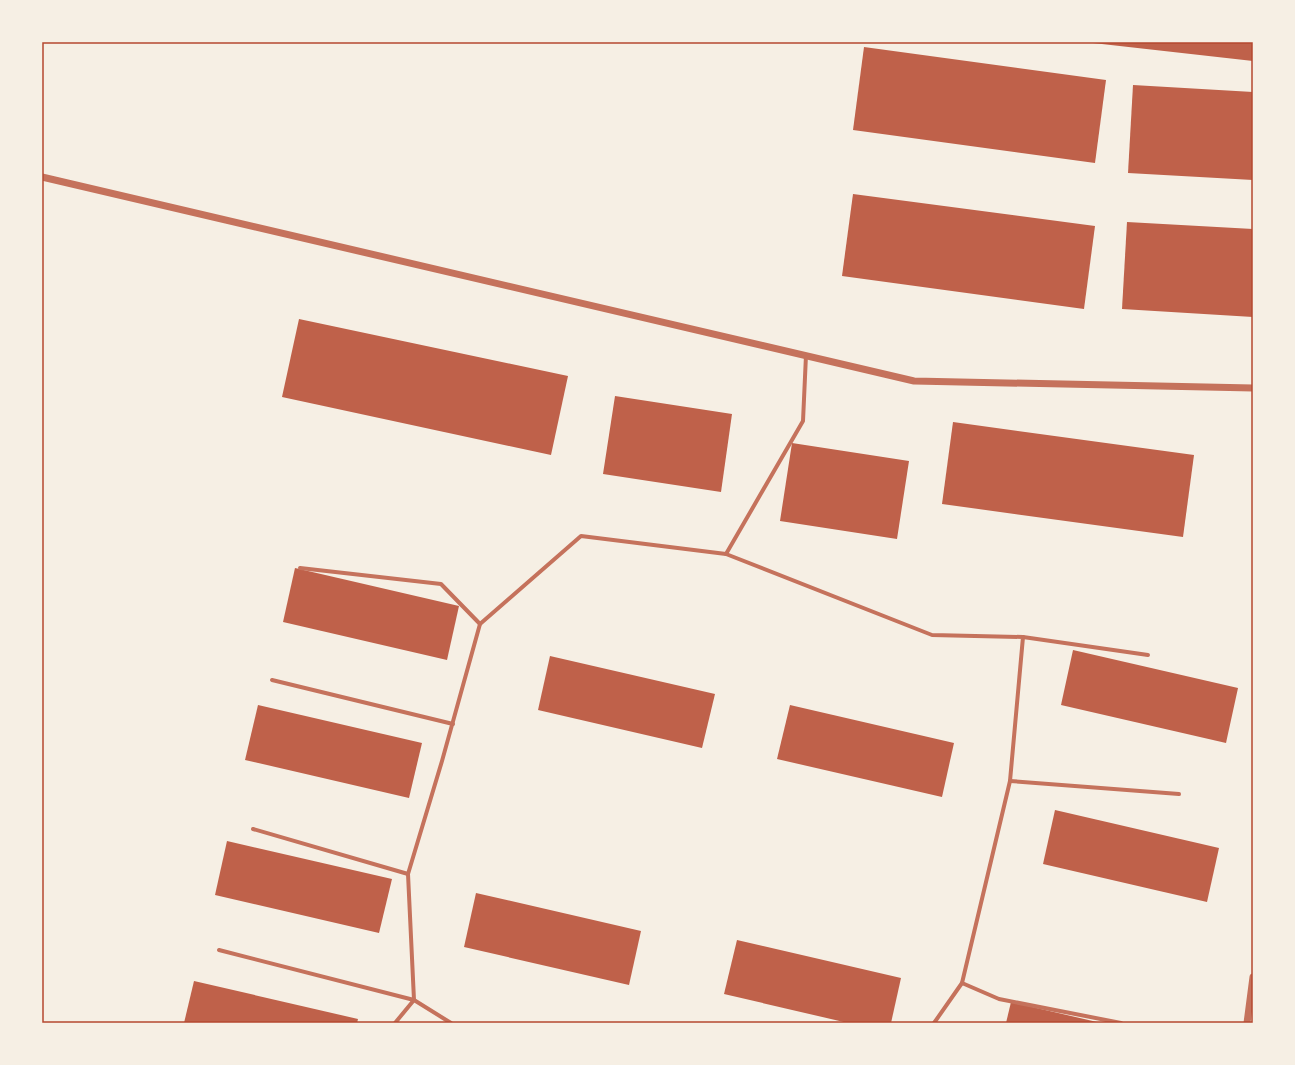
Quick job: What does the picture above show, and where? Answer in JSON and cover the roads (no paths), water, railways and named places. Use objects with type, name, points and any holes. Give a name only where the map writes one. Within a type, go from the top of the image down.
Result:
[{"type":"street","points":[[42,177],[914,381],[1253,388]]},
{"type":"street","points":[[726,554],[803,421],[806,355]]},
{"type":"street","points":[[395,1023],[414,1000],[408,874],[453,724],[480,624],[581,536],[726,554],[932,635],[1023,637],[1148,655]]},
{"type":"street","points":[[300,568],[441,584],[480,624]]},
{"type":"street","points":[[934,1023],[962,983],[1010,781],[1023,637]]},
{"type":"street","points":[[272,680],[453,724]]},
{"type":"street","points":[[1010,781],[1179,794]]},
{"type":"street","points":[[253,829],[408,874]]},
{"type":"street","points":[[219,950],[414,1000],[451,1023]]},
{"type":"street","points":[[1247,1023],[1253,978]]},
{"type":"street","points":[[962,983],[999,999],[1121,1023]]}]
